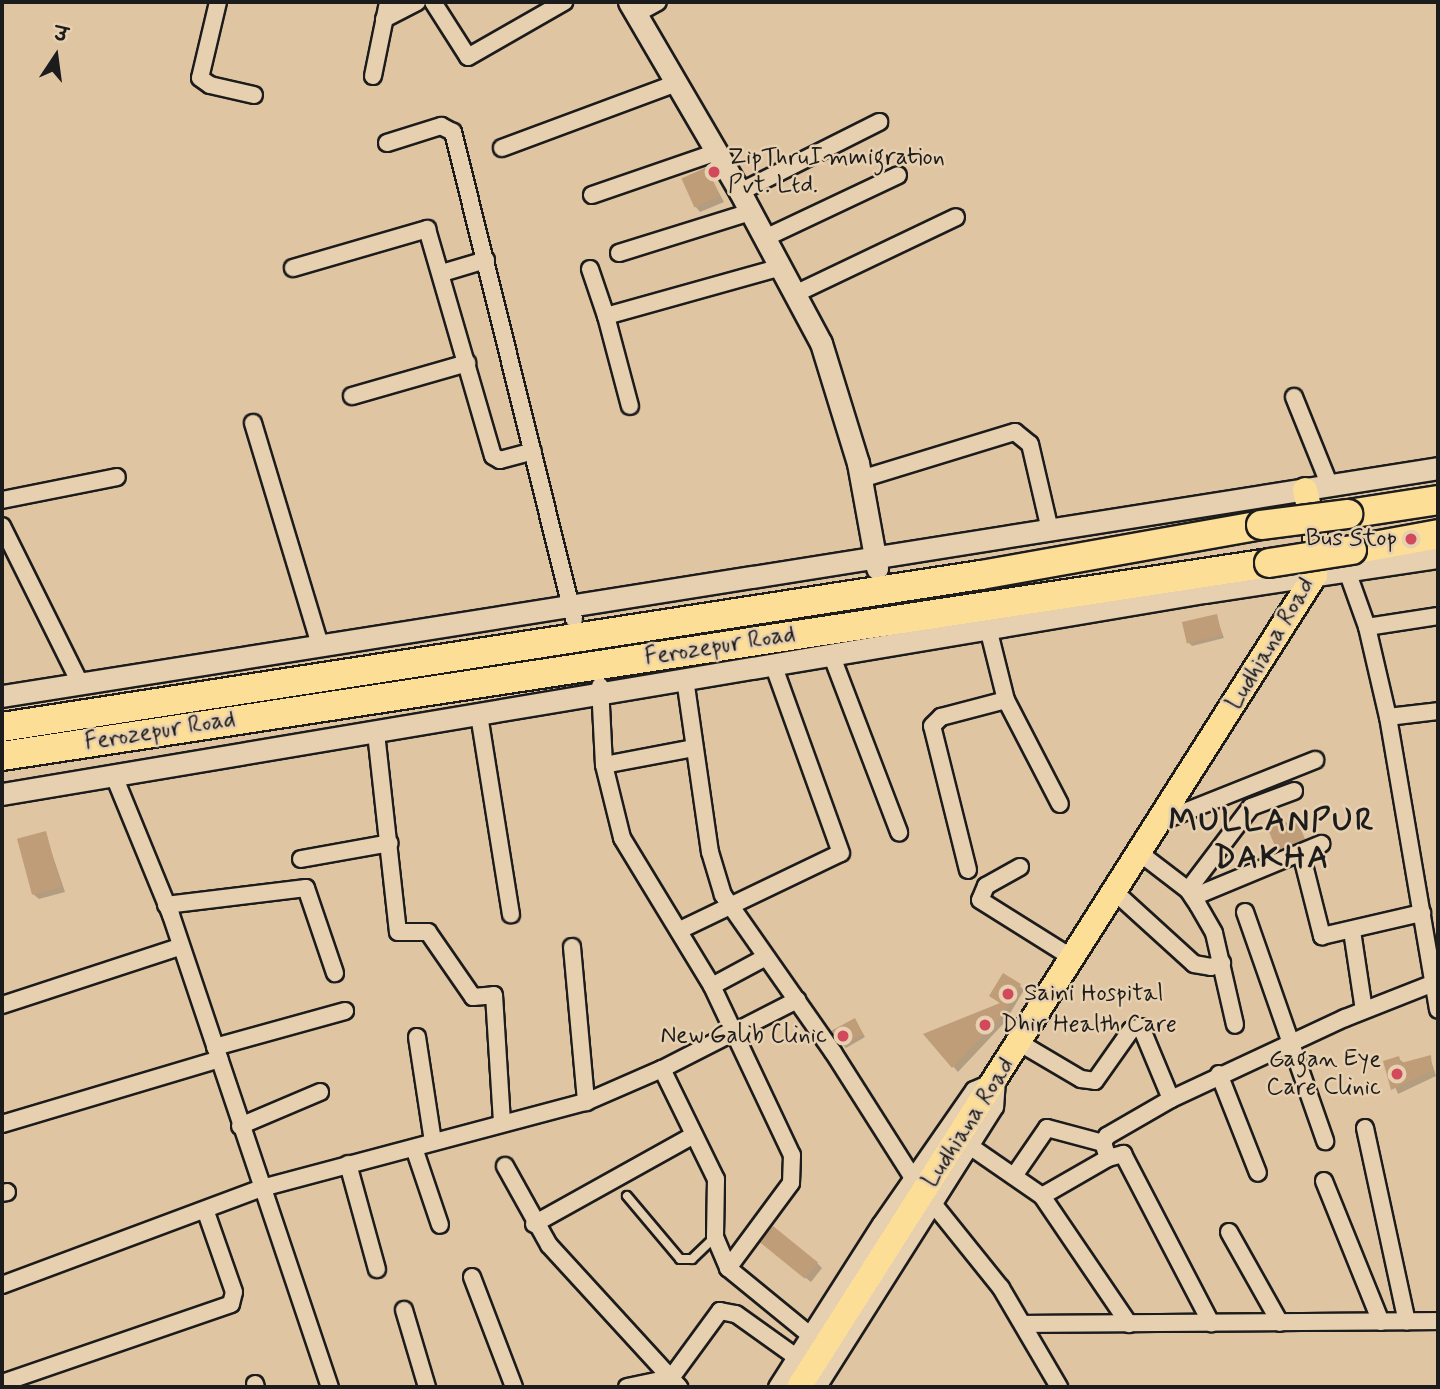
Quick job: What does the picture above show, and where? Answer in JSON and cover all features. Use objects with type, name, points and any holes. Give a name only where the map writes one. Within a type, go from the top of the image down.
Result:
[{"type":"highway","points":[[2,727],[981,575],[1261,525],[1438,500]]},
{"type":"highway","name":"Ferozepur Road","points":[[2,756],[1269,563],[1350,560],[1438,534]]},
{"type":"main road","points":[[633,8],[797,293],[836,385],[861,480],[876,563]]},
{"type":"main road","points":[[2,696],[320,645],[571,611],[876,563],[1050,530],[1438,468]]},
{"type":"main road","name":"Ludhiana Road","points":[[799,1387],[1162,821],[1315,575],[1315,533],[1305,490]]},
{"type":"main road","points":[[2,794],[376,733],[600,690],[685,679],[831,654],[890,639],[988,628],[1315,575],[1350,560],[1438,558]]},
{"type":"street","points":[[218,2],[200,78],[209,85],[254,95]]},
{"type":"street","points":[[373,76],[388,2]]},
{"type":"street","points":[[384,19],[417,2]]},
{"type":"street","points":[[433,2],[468,57],[564,2]]},
{"type":"street","points":[[633,8],[658,2]]},
{"type":"street","points":[[502,148],[677,83]]},
{"type":"street","points":[[740,192],[879,122]]},
{"type":"street","points":[[387,143],[441,126],[450,128],[486,260],[571,611]]},
{"type":"street","points":[[592,195],[717,152]]},
{"type":"street","points":[[765,238],[898,175]]},
{"type":"street","points":[[619,253],[751,212]]},
{"type":"street","points":[[797,293],[956,217]]},
{"type":"street","points":[[293,268],[422,229],[431,233],[493,456],[500,460],[533,451]]},
{"type":"street","points":[[442,273],[486,260]]},
{"type":"street","points":[[606,316],[782,267]]},
{"type":"street","points":[[590,269],[606,316],[630,406]]},
{"type":"street","points":[[352,396],[467,363]]},
{"type":"street","points":[[1294,397],[1330,486]]},
{"type":"street","points":[[253,424],[320,645]]},
{"type":"street","points":[[861,480],[1015,432],[1030,444],[1050,530]]},
{"type":"street","points":[[2,500],[117,477]]},
{"type":"street","points":[[2,526],[8,557],[80,683]]},
{"type":"street","points":[[1350,560],[1388,718],[1438,1010]]},
{"type":"street","points":[[1367,627],[1438,616]]},
{"type":"street","points":[[988,628],[1006,700],[1060,804]]},
{"type":"street","points":[[831,654],[899,832]]},
{"type":"street","points":[[680,930],[841,853],[773,664]]},
{"type":"street","points":[[685,679],[715,874],[731,906],[797,1000],[913,1178]]},
{"type":"street","points":[[600,690],[604,765],[622,838],[712,986],[768,1099],[795,1169],[783,1195],[728,1268]]},
{"type":"street","points":[[968,870],[932,726],[941,717],[1006,700]]},
{"type":"street","points":[[1388,718],[1438,711]]},
{"type":"street","points":[[479,715],[511,914]]},
{"type":"street","points":[[376,733],[398,932],[428,932],[473,997],[494,995],[502,1123]]},
{"type":"street","points":[[604,765],[694,748]]},
{"type":"street","points":[[1162,821],[1315,760]]},
{"type":"street","points":[[114,776],[166,905],[330,1387]]},
{"type":"street","points":[[1190,893],[1251,807],[1294,791]]},
{"type":"street","points":[[301,859],[390,843]]},
{"type":"street","points":[[1190,893],[1321,844]]},
{"type":"street","points":[[1301,853],[1320,933],[1326,937],[1422,913]]},
{"type":"street","points":[[1141,854],[1190,893],[1214,933],[1235,1025]]},
{"type":"street","points":[[1020,867],[986,886],[980,900],[1073,960]]},
{"type":"street","points":[[166,905],[306,888],[335,973]]},
{"type":"street","points":[[1116,893],[1194,964],[1211,967],[1222,963]]},
{"type":"street","points":[[1245,912],[1288,1043],[1325,1142]]},
{"type":"street","points":[[1352,931],[1364,1010]]},
{"type":"street","points":[[2,1005],[179,947]]},
{"type":"street","points":[[572,947],[586,1102]]},
{"type":"street","points":[[712,986],[766,957]]},
{"type":"street","points":[[1106,1151],[1107,1136],[1219,1074],[1364,1010],[1434,983]]},
{"type":"street","points":[[2,1285],[206,1212],[262,1188],[586,1102],[662,1069],[797,1000]]},
{"type":"street","points":[[2,1124],[345,1011]]},
{"type":"street","points":[[1020,1043],[1081,1079],[1095,1081],[1131,1030],[1141,1027],[1171,1099]]},
{"type":"street","points":[[418,1037],[433,1142]]},
{"type":"street","points":[[662,1069],[718,1192],[715,1237],[728,1268],[810,1335]]},
{"type":"street","points":[[1219,1074],[1258,1173]]},
{"type":"street","points":[[777,1387],[913,1178],[974,1090],[997,1080],[995,1107],[935,1206],[818,1387]]},
{"type":"street","points":[[240,1126],[320,1092]]},
{"type":"street","points":[[1014,1175],[1047,1128],[1106,1151],[1123,1154],[1211,1323]]},
{"type":"street","points":[[1365,1128],[1407,1322]]},
{"type":"street","points":[[534,1224],[694,1135]]},
{"type":"street","points":[[971,1147],[1042,1196],[1129,1324]]},
{"type":"street","points":[[414,1148],[440,1225]]},
{"type":"street","points":[[1042,1196],[1106,1151]]},
{"type":"street","points":[[348,1164],[377,1269]]},
{"type":"street","points":[[505,1166],[534,1224],[675,1382]]},
{"type":"street","points":[[1324,1181],[1381,1322]]},
{"type":"street","points":[[935,1206],[1001,1288],[1059,1387]]},
{"type":"street","points":[[2,1383],[231,1304],[234,1292],[206,1212]]},
{"type":"street","points":[[1230,1232],[1280,1322]]},
{"type":"street","points":[[472,1277],[514,1387]]},
{"type":"street","points":[[404,1310],[427,1387]]},
{"type":"street","points":[[675,1382],[720,1311],[736,1314],[796,1357]]},
{"type":"street","points":[[1023,1324],[1438,1321]]},
{"type":"street","points":[[627,1387],[675,1382]]},
{"type":"lane","points":[[627,1196],[680,1259],[692,1259],[715,1237]]},
{"type":"building","points":[[707,167],[720,196],[694,208],[681,178]]},
{"type":"building","points":[[1217,614],[1222,635],[1187,644],[1182,622]]},
{"type":"building","points":[[1297,820],[1305,839],[1277,851],[1267,827]]},
{"type":"building","points":[[46,831],[61,887],[32,895],[17,839]]},
{"type":"building","points":[[1003,973],[1021,984],[1001,1017],[952,1068],[923,1034],[1000,1003],[989,996]]},
{"type":"building","points":[[855,1018],[863,1034],[842,1046],[831,1031]]},
{"type":"building","points":[[1431,1055],[1432,1071],[1391,1090],[1383,1061],[1399,1056],[1401,1063]]},
{"type":"building","points":[[773,1226],[818,1263],[805,1279],[760,1242]]},
{"type":"place","name":"ZipThruImmigration Pvt. Ltd.","points":[[714,172]]},
{"type":"place","name":"Bus Stop","points":[[1411,539]]},
{"type":"place","name":"Saini Hospital","points":[[1008,994]]},
{"type":"place","name":"Dhir Health Care","points":[[985,1025]]},
{"type":"place","name":"New Galib Clinic","points":[[843,1036]]},
{"type":"place","name":"Gagan Eye Care Clinic","points":[[1397,1074]]},
{"type":"district","name":"MULLANPUR DAKHA","points":[[1272,840]]}]
